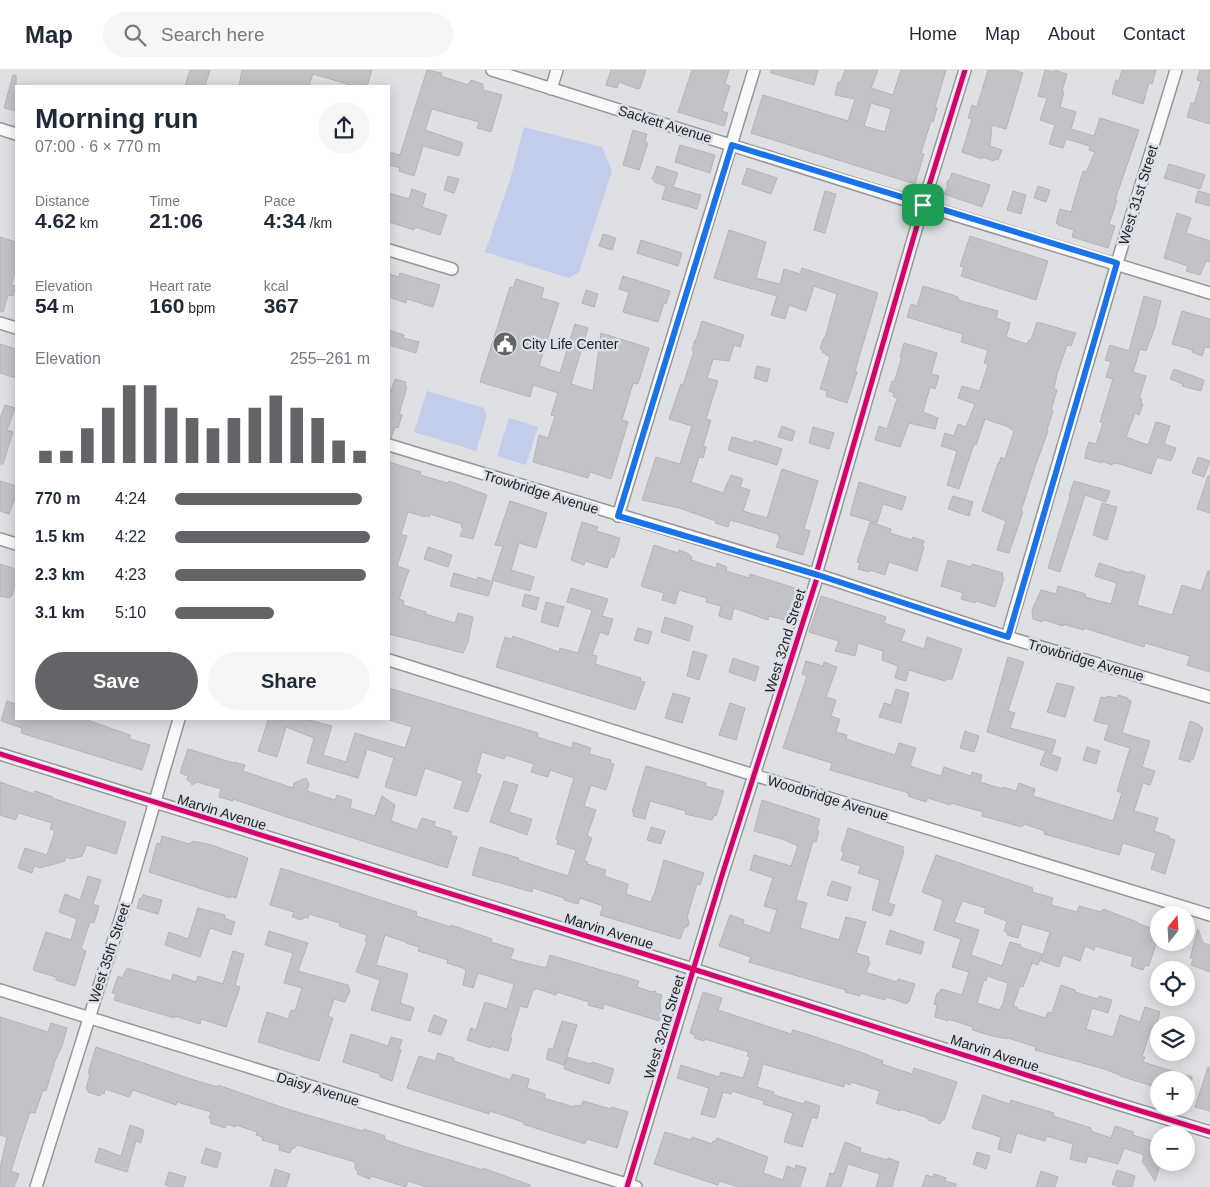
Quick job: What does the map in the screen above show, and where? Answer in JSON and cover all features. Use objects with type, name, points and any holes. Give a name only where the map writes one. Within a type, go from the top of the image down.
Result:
[{"type":"street","name":"Sackett Avenue","points":[[492,70],[1210,293]]},
{"type":"street","points":[[551,89],[558,70]]},
{"type":"street","points":[[618,516],[754,70]]},
{"type":"street","name":"West 32nd Street","points":[[630,1186],[693,969],[818,575],[817,571],[923,205],[965,70]]},
{"type":"street","name":"West 31st Street","points":[[1008,637],[1117,263],[1176,70]]},
{"type":"street","points":[[0,129],[15,134]]},
{"type":"street","points":[[390,250],[452,269]]},
{"type":"street","points":[[0,323],[15,328]]},
{"type":"street","name":"Trowbridge Avenue","points":[[390,445],[618,516],[818,575],[1008,637],[1210,697]]},
{"type":"street","points":[[0,539],[15,544]]},
{"type":"street","name":"Woodbridge Avenue","points":[[390,660],[754,775],[1210,915]]},
{"type":"street","name":"West 35th Street","points":[[36,1187],[155,803],[179,720]]},
{"type":"street","name":"Marvin Avenue","points":[[0,754],[1210,1132]]},
{"type":"street","name":"Daisy Avenue","points":[[0,990],[630,1186]]},
{"type":"shaded area","points":[[524,127],[602,147],[612,171],[579,272],[569,278],[485,252],[510,180]]},
{"type":"shaded area","points":[[427,391],[484,408],[487,416],[476,451],[414,432]]},
{"type":"shaded area","points":[[509,418],[538,427],[526,465],[497,456]]},
{"type":"building","points":[[190,70],[210,70],[205,85],[185,85]]},
{"type":"building","points":[[242,70],[372,70],[367,85],[351,85],[313,74],[309,85],[239,85]]},
{"type":"building","points":[[427,70],[442,73],[441,76],[468,85],[471,80],[483,84],[483,90],[502,95],[491,132],[477,128],[479,122],[432,109],[425,130],[463,143],[459,156],[423,146],[414,176],[399,171],[400,168],[390,165],[390,152],[400,155]]},
{"type":"building","points":[[611,70],[646,70],[638,89],[619,82],[617,88],[606,85]]},
{"type":"building","points":[[692,70],[729,70],[725,84],[730,86],[722,111],[728,113],[724,126],[678,112]]},
{"type":"building","points":[[771,70],[818,70],[814,85],[771,73]]},
{"type":"building","points":[[845,70],[878,70],[871,88],[893,95],[901,70],[946,70],[935,107],[937,108],[933,122],[931,121],[921,153],[924,154],[915,184],[751,133],[763,95],[848,121],[855,99],[835,95],[838,82],[841,82]],"holes":[[[871,103],[891,109],[885,132],[864,126]]]},
{"type":"building","points":[[988,70],[1014,70],[1023,73],[1006,129],[992,125],[990,146],[1002,150],[998,160],[994,159],[994,161],[962,152],[972,119],[968,118],[972,105],[977,107]]},
{"type":"building","points":[[1045,70],[1053,72],[1055,70],[1067,74],[1060,107],[1076,112],[1071,129],[1094,136],[1100,118],[1139,130],[1115,200],[1117,200],[1109,224],[1115,226],[1108,248],[1072,237],[1074,230],[1056,223],[1060,209],[1071,212],[1083,171],[1086,172],[1095,152],[1089,150],[1090,146],[1066,139],[1063,148],[1049,144],[1055,125],[1040,120],[1047,98],[1038,96]]},
{"type":"building","points":[[1122,70],[1156,70],[1152,84],[1149,83],[1143,104],[1112,94],[1116,80],[1119,81]]},
{"type":"building","points":[[1200,70],[1210,70],[1210,124],[1187,117],[1191,103],[1194,104],[1201,81],[1197,80]]},
{"type":"building","points":[[13,75],[16,75],[15,111],[4,108]]},
{"type":"building","points":[[633,130],[647,134],[645,142],[648,143],[639,170],[623,165]]},
{"type":"building","points":[[680,145],[715,155],[710,173],[675,162]]},
{"type":"building","points":[[1169,164],[1205,175],[1200,189],[1164,178]]},
{"type":"building","points":[[657,166],[678,173],[673,187],[701,195],[697,209],[662,199],[666,186],[654,182],[652,179]]},
{"type":"building","points":[[747,168],[777,178],[771,194],[742,184]]},
{"type":"building","points":[[952,173],[990,185],[982,207],[944,194],[947,189],[947,181]]},
{"type":"building","points":[[448,176],[459,179],[454,193],[444,190]]},
{"type":"building","points":[[1038,186],[1050,190],[1046,202],[1034,198]]},
{"type":"building","points":[[412,189],[426,194],[422,207],[447,215],[440,235],[415,227],[414,230],[390,222],[390,193],[409,199]]},
{"type":"building","points":[[825,191],[836,194],[825,233],[814,230]]},
{"type":"building","points":[[1013,191],[1026,195],[1021,214],[1007,210]]},
{"type":"building","points":[[1198,191],[1210,194],[1210,206],[1195,202]]},
{"type":"building","points":[[1177,213],[1191,218],[1186,233],[1210,241],[1210,262],[1206,261],[1200,275],[1186,271],[1188,266],[1164,258]]},
{"type":"building","points":[[729,230],[766,242],[756,278],[780,284],[784,269],[800,274],[802,268],[878,293],[847,403],[826,396],[827,391],[820,389],[830,357],[820,349],[825,338],[837,294],[814,286],[806,311],[789,305],[785,319],[771,315],[777,296],[714,278]]},
{"type":"building","points":[[603,234],[616,238],[612,250],[599,246]]},
{"type":"building","points":[[970,236],[1048,261],[1036,300],[961,276],[964,267],[960,266]]},
{"type":"building","points":[[0,237],[15,242],[15,272],[11,285],[15,286],[15,289],[13,296],[8,295],[3,312],[0,312]]},
{"type":"building","points":[[641,240],[682,253],[678,266],[637,253]]},
{"type":"building","points":[[400,273],[440,285],[433,307],[407,299],[406,303],[390,297],[390,274],[399,277]]},
{"type":"building","points":[[623,276],[670,291],[658,322],[623,312],[629,292],[619,289]]},
{"type":"building","points":[[516,279],[544,288],[541,298],[559,303],[539,366],[560,373],[575,324],[588,328],[571,384],[593,391],[601,333],[649,348],[638,384],[633,383],[622,420],[628,422],[611,479],[590,472],[588,478],[533,462],[539,435],[548,438],[555,416],[551,415],[558,393],[533,385],[530,397],[480,382],[510,287],[513,288]]},
{"type":"building","points":[[923,286],[953,295],[959,298],[958,300],[998,311],[996,318],[1010,323],[1006,337],[1027,344],[1031,340],[1037,322],[1076,333],[1071,346],[1067,345],[1057,374],[1054,389],[1057,390],[1051,410],[1053,411],[1048,431],[1009,553],[997,550],[1006,521],[982,511],[998,463],[1001,457],[1005,459],[1014,431],[1009,427],[985,419],[976,445],[974,444],[959,489],[947,485],[957,451],[941,446],[945,433],[954,436],[958,424],[966,427],[975,404],[958,398],[962,386],[980,390],[988,365],[984,363],[988,350],[961,342],[963,334],[907,317],[911,304],[917,306]]},
{"type":"building","points":[[586,290],[598,294],[594,307],[582,303]]},
{"type":"building","points":[[1144,296],[1161,301],[1155,327],[1146,351],[1140,349],[1133,372],[1146,376],[1139,399],[1142,399],[1141,403],[1143,404],[1139,415],[1135,413],[1126,437],[1148,445],[1156,422],[1170,426],[1164,444],[1176,448],[1171,461],[1157,457],[1151,474],[1120,464],[1112,463],[1112,465],[1085,458],[1089,442],[1096,444],[1103,423],[1100,422],[1113,379],[1106,377],[1111,362],[1105,360],[1110,345],[1129,351]]},
{"type":"building","points":[[1182,311],[1210,319],[1210,348],[1205,347],[1202,356],[1192,352],[1193,350],[1172,344]]},
{"type":"building","points":[[702,321],[744,335],[740,347],[734,345],[729,361],[713,359],[707,378],[718,381],[706,419],[711,420],[703,446],[706,447],[703,458],[699,457],[691,482],[723,493],[731,475],[743,479],[740,487],[750,490],[743,511],[767,518],[782,469],[818,481],[804,529],[810,531],[803,555],[776,547],[780,537],[778,534],[730,520],[728,527],[679,508],[642,500],[656,457],[680,464],[692,426],[669,419],[681,384],[683,385]]},
{"type":"building","points":[[390,330],[404,335],[403,338],[419,342],[416,353],[390,345]]},
{"type":"building","points":[[904,343],[937,353],[931,374],[939,376],[935,389],[930,387],[923,412],[938,418],[935,429],[909,423],[900,447],[875,440],[879,426],[887,429],[897,399],[893,396],[894,393],[889,391],[902,357],[900,357]]},
{"type":"building","points":[[0,344],[15,349],[15,378],[0,373]]},
{"type":"building","points":[[757,366],[770,369],[767,382],[754,378]]},
{"type":"building","points":[[1174,369],[1204,380],[1201,391],[1182,386],[1183,384],[1170,379]]},
{"type":"building","points":[[395,379],[406,382],[405,387],[407,387],[399,414],[402,415],[398,428],[395,427],[391,438],[390,438],[390,392]]},
{"type":"building","points":[[5,405],[15,408],[7,430],[13,432],[3,464],[0,464],[0,418]]},
{"type":"building","points":[[782,426],[795,431],[792,441],[778,437]]},
{"type":"building","points":[[813,427],[834,433],[829,449],[809,443]]},
{"type":"building","points":[[732,437],[753,443],[754,440],[782,449],[777,465],[728,450]]},
{"type":"building","points":[[1198,457],[1210,461],[1204,477],[1192,473]]},
{"type":"building","points":[[390,462],[421,472],[420,475],[448,483],[449,481],[487,495],[473,539],[460,536],[463,528],[461,527],[462,524],[430,514],[429,517],[426,515],[425,517],[408,512],[401,534],[407,536],[397,566],[409,570],[399,599],[404,601],[403,605],[455,623],[458,613],[473,617],[468,642],[463,653],[390,634]]},
{"type":"building","points":[[1208,476],[1210,476],[1210,513],[1197,509]]},
{"type":"building","points":[[0,481],[15,486],[15,498],[9,514],[0,511]]},
{"type":"building","points":[[1074,481],[1110,491],[1106,502],[1085,495],[1060,572],[1048,568]]},
{"type":"building","points":[[859,482],[906,497],[902,510],[883,504],[877,523],[850,515]]},
{"type":"building","points":[[953,496],[973,502],[969,516],[948,509]]},
{"type":"building","points":[[510,501],[547,513],[536,548],[519,543],[511,570],[534,577],[530,591],[492,580],[503,546],[495,545]]},
{"type":"building","points":[[1102,503],[1117,507],[1107,540],[1093,535]]},
{"type":"building","points":[[582,522],[598,527],[596,531],[620,538],[614,558],[611,556],[607,568],[585,561],[584,565],[571,560]]},
{"type":"building","points":[[870,522],[891,529],[890,533],[912,540],[913,537],[924,541],[917,571],[889,562],[885,575],[870,570],[869,572],[858,569],[860,563],[857,562]]},
{"type":"building","points":[[654,545],[678,553],[679,550],[689,554],[692,557],[691,560],[716,568],[717,563],[727,567],[726,571],[749,578],[750,574],[798,589],[788,621],[769,616],[768,620],[734,608],[731,620],[719,616],[721,606],[706,602],[707,598],[679,590],[675,604],[662,600],[664,593],[641,586]]},
{"type":"building","points":[[428,547],[452,555],[448,567],[424,559]]},
{"type":"building","points":[[948,560],[971,567],[972,564],[1003,573],[1002,577],[1004,578],[995,607],[961,599],[963,593],[941,586]]},
{"type":"building","points":[[1099,563],[1145,576],[1137,605],[1172,615],[1182,585],[1201,591],[1208,571],[1210,571],[1210,672],[1187,665],[1190,656],[1145,643],[1144,647],[1084,628],[1084,630],[1033,619],[1032,610],[1041,590],[1056,594],[1058,586],[1086,594],[1085,597],[1111,604],[1117,583],[1095,576]]},
{"type":"building","points":[[0,564],[15,569],[15,585],[10,598],[0,596]]},
{"type":"building","points":[[454,573],[477,580],[478,577],[493,582],[488,596],[450,586]]},
{"type":"building","points":[[571,588],[608,599],[602,616],[613,619],[608,635],[600,632],[592,655],[597,656],[595,664],[641,678],[640,681],[645,682],[635,710],[496,667],[505,637],[512,639],[513,636],[559,652],[560,648],[578,653],[592,610],[567,602]]},
{"type":"building","points":[[525,594],[539,598],[536,610],[522,606]]},
{"type":"building","points":[[821,596],[886,617],[884,623],[905,630],[901,641],[924,649],[927,637],[962,649],[952,679],[946,679],[945,681],[909,670],[906,681],[895,678],[898,666],[882,660],[883,651],[858,643],[855,656],[835,651],[839,641],[809,632]]},
{"type":"building","points":[[546,602],[564,607],[558,627],[541,622]]},
{"type":"building","points":[[665,617],[693,626],[689,641],[661,632]]},
{"type":"building","points":[[638,628],[652,632],[648,644],[634,640]]},
{"type":"building","points":[[693,651],[707,655],[699,680],[687,676]]},
{"type":"building","points":[[1008,657],[1024,662],[1008,711],[1015,713],[1010,728],[1056,740],[1052,753],[987,732]]},
{"type":"building","points":[[733,658],[759,667],[755,681],[729,672]]},
{"type":"building","points":[[806,661],[823,666],[824,662],[837,667],[826,697],[836,700],[831,716],[840,719],[836,732],[847,735],[846,739],[895,755],[899,743],[916,748],[910,766],[941,776],[944,767],[971,776],[972,772],[982,775],[980,782],[1003,789],[1003,787],[1016,791],[1019,783],[1035,789],[1033,796],[1113,821],[1122,793],[1117,791],[1130,748],[1104,740],[1109,725],[1094,721],[1101,697],[1117,698],[1118,695],[1128,698],[1131,701],[1122,733],[1150,741],[1142,767],[1155,771],[1150,785],[1143,783],[1134,811],[1158,818],[1154,831],[1175,840],[1165,874],[1151,869],[1156,853],[1123,843],[1119,855],[1044,834],[1045,831],[1024,824],[1022,827],[982,816],[983,812],[951,803],[950,805],[928,798],[926,802],[908,796],[909,793],[830,770],[832,763],[783,748],[807,676],[802,674]]},
{"type":"building","points":[[1057,683],[1074,687],[1065,717],[1047,712]]},
{"type":"building","points":[[390,688],[538,733],[537,737],[572,748],[573,742],[591,748],[589,754],[611,760],[610,763],[614,764],[606,790],[591,785],[584,806],[596,810],[587,836],[592,838],[584,861],[588,862],[587,864],[606,870],[604,876],[628,884],[626,894],[651,902],[664,860],[704,873],[700,885],[697,884],[687,917],[688,926],[684,928],[680,939],[600,915],[603,906],[580,898],[578,904],[533,888],[532,892],[472,875],[480,847],[519,858],[518,860],[568,876],[576,850],[557,844],[558,840],[556,839],[574,778],[550,770],[548,777],[531,772],[534,764],[506,755],[504,759],[482,752],[476,773],[481,775],[468,812],[454,808],[463,781],[425,768],[416,796],[385,787],[394,758],[367,749],[358,778],[307,763],[314,738],[286,727],[277,757],[258,751],[267,720],[309,720],[332,726],[323,755],[346,762],[355,733],[405,748],[412,727],[389,720]]},
{"type":"building","points":[[896,689],[909,693],[901,723],[879,717],[884,703],[891,705]]},
{"type":"building","points":[[673,693],[690,698],[682,723],[665,718]]},
{"type":"building","points":[[7,701],[15,704],[15,720],[87,720],[130,735],[130,739],[150,745],[142,770],[21,733],[22,728],[1,721]]},
{"type":"building","points":[[730,703],[745,708],[736,740],[719,735]]},
{"type":"building","points":[[1190,721],[1203,728],[1193,760],[1191,759],[1190,762],[1179,759]]},
{"type":"building","points":[[965,731],[979,736],[974,752],[960,748]]},
{"type":"building","points":[[1087,747],[1100,751],[1096,764],[1083,760]]},
{"type":"building","points":[[188,749],[245,765],[243,771],[293,788],[294,783],[306,778],[309,784],[307,791],[335,800],[337,795],[352,800],[350,808],[375,816],[382,796],[395,805],[391,821],[417,830],[422,818],[435,822],[434,826],[452,832],[450,835],[457,837],[447,868],[233,799],[233,801],[219,797],[221,789],[197,782],[192,785],[187,780],[188,776],[180,773]]},
{"type":"building","points":[[1045,752],[1061,758],[1057,771],[1040,765]]},
{"type":"building","points":[[646,766],[706,783],[705,786],[724,791],[716,816],[714,815],[712,820],[685,814],[686,811],[650,801],[645,819],[633,816],[634,813],[632,812]]},
{"type":"building","points":[[504,781],[518,785],[509,812],[532,819],[527,835],[490,822]]},
{"type":"building","points":[[0,782],[34,794],[35,791],[126,822],[116,854],[87,845],[82,856],[71,859],[65,857],[65,861],[40,868],[34,866],[32,873],[18,868],[25,848],[47,855],[55,831],[50,829],[52,823],[19,813],[15,820],[0,815]]},
{"type":"building","points":[[762,800],[820,819],[816,842],[813,841],[796,900],[807,903],[800,928],[839,940],[846,917],[866,922],[856,953],[869,957],[868,961],[870,962],[866,972],[897,982],[898,979],[915,984],[907,1004],[887,997],[885,1000],[860,993],[860,996],[845,992],[846,990],[749,962],[751,957],[719,946],[730,915],[744,920],[744,924],[770,933],[777,910],[764,906],[773,878],[750,870],[754,855],[791,866],[798,846],[754,831]]},
{"type":"building","points":[[651,827],[665,831],[661,844],[647,840]]},
{"type":"building","points":[[848,828],[904,847],[888,903],[895,905],[891,916],[872,910],[880,880],[858,873],[861,866],[841,860],[844,852],[841,851]]},
{"type":"building","points":[[162,836],[189,844],[193,841],[211,845],[248,858],[236,898],[231,896],[230,898],[149,872],[157,843],[160,844]]},
{"type":"building","points":[[936,855],[1033,888],[1032,892],[1053,898],[1051,905],[1077,912],[1079,906],[1101,912],[1103,909],[1150,928],[1150,951],[1154,951],[1149,966],[1145,965],[1143,970],[1131,966],[1133,957],[1095,946],[1094,950],[1085,946],[1080,961],[1063,955],[1059,967],[1041,961],[1050,932],[1022,924],[1018,938],[1007,935],[1007,932],[1004,931],[1007,921],[984,913],[986,908],[962,901],[954,922],[979,930],[971,955],[1002,966],[1010,942],[1042,954],[1038,965],[1032,963],[1023,987],[1020,986],[1013,1006],[1017,1007],[1017,1009],[1045,1018],[1048,1012],[1052,1013],[1061,985],[1075,990],[1075,992],[1098,999],[1099,996],[1112,1000],[1108,1013],[1092,1008],[1086,1029],[1113,1037],[1120,1015],[1140,1022],[1145,1007],[1160,1012],[1159,1016],[1150,1016],[1150,1031],[1142,1057],[1145,1057],[1143,1062],[1172,1071],[1150,1071],[1150,1085],[1101,1068],[1035,1050],[1036,1047],[1008,1038],[989,1035],[972,1030],[973,1027],[935,1017],[937,1005],[934,1004],[937,993],[941,989],[962,995],[969,972],[952,967],[961,939],[934,930],[943,900],[922,892]],"holes":[[[987,976],[1008,983],[1003,1004],[999,1010],[977,1003]]]},
{"type":"building","points":[[281,868],[417,912],[416,916],[451,927],[451,925],[492,939],[491,942],[514,949],[510,959],[546,968],[550,955],[639,981],[637,987],[652,992],[655,991],[662,995],[659,1021],[604,1004],[603,1009],[588,1005],[589,1002],[557,992],[556,995],[535,988],[527,1008],[520,1006],[508,1051],[491,1046],[491,1048],[467,1040],[471,1028],[476,1030],[485,1002],[507,1009],[514,984],[478,973],[473,988],[463,985],[466,969],[447,963],[448,960],[418,951],[419,947],[385,935],[376,965],[408,974],[400,1003],[414,1008],[410,1021],[371,1010],[380,980],[356,972],[367,942],[365,941],[367,935],[339,926],[340,923],[309,914],[308,918],[304,917],[302,920],[292,917],[294,912],[270,905]]},
{"type":"building","points":[[88,876],[101,880],[93,904],[99,906],[94,923],[90,922],[81,949],[86,951],[75,986],[56,980],[56,977],[33,970],[46,932],[71,940],[77,919],[59,912],[65,894],[80,900]]},
{"type":"building","points":[[832,881],[851,887],[847,901],[827,895]]},
{"type":"building","points":[[143,895],[162,900],[158,914],[137,908]]},
{"type":"building","points":[[198,908],[225,915],[224,918],[235,922],[231,935],[210,928],[200,957],[165,945],[169,932],[188,939]]},
{"type":"building","points":[[1198,929],[1203,943],[1210,945],[1210,972],[1195,966],[1195,961],[1190,958],[1192,951],[1195,951],[1195,940]]},
{"type":"building","points":[[890,930],[924,942],[921,954],[886,944]]},
{"type":"building","points":[[269,931],[308,943],[298,971],[348,985],[350,991],[345,1002],[334,999],[328,1016],[333,1018],[319,1061],[258,1042],[267,1012],[288,1019],[291,1010],[295,1011],[302,988],[284,983],[293,953],[265,945]]},
{"type":"building","points":[[233,951],[244,954],[235,985],[240,987],[226,1027],[201,1019],[200,1024],[175,1016],[174,1018],[114,1000],[116,994],[112,993],[118,976],[122,978],[127,968],[171,981],[173,974],[196,982],[198,976],[223,984]]},
{"type":"building","points":[[703,992],[722,998],[718,1010],[791,1034],[793,1030],[807,1034],[860,1052],[883,1061],[882,1064],[912,1074],[914,1068],[957,1082],[944,1120],[940,1124],[928,1120],[928,1118],[876,1103],[880,1091],[851,1082],[850,1085],[845,1083],[844,1087],[763,1064],[757,1087],[774,1092],[774,1095],[804,1104],[805,1101],[820,1106],[817,1119],[812,1117],[802,1147],[784,1142],[793,1113],[763,1104],[764,1101],[732,1091],[731,1094],[723,1092],[715,1118],[701,1114],[709,1088],[677,1078],[681,1065],[719,1077],[721,1072],[743,1078],[750,1057],[747,1056],[749,1052],[705,1039],[704,1041],[694,1038],[695,1035],[690,1033]]},
{"type":"building","points":[[434,1015],[447,1020],[441,1035],[428,1031]]},
{"type":"building","points":[[0,1017],[48,1032],[51,1023],[67,1028],[46,1091],[43,1090],[35,1113],[30,1112],[20,1142],[11,1171],[19,1174],[14,1187],[0,1187],[0,1168],[7,1137],[0,1135]]},
{"type":"building","points":[[562,1021],[577,1025],[564,1065],[546,1059],[549,1048],[553,1049]]},
{"type":"building","points":[[351,1034],[388,1046],[391,1037],[402,1040],[392,1081],[380,1077],[380,1074],[343,1062]]},
{"type":"building","points":[[96,1047],[194,1080],[218,1087],[218,1085],[290,1110],[363,1131],[364,1129],[385,1136],[384,1139],[403,1146],[483,1170],[483,1168],[530,1185],[530,1187],[427,1187],[408,1181],[406,1187],[371,1176],[370,1179],[357,1174],[355,1162],[297,1145],[294,1149],[292,1148],[290,1153],[279,1150],[280,1145],[262,1140],[263,1137],[256,1135],[257,1132],[236,1125],[235,1127],[227,1124],[225,1128],[210,1123],[211,1112],[177,1102],[176,1105],[133,1090],[129,1097],[105,1089],[104,1094],[101,1093],[100,1096],[88,1092],[88,1089],[86,1089],[90,1074],[88,1073]]},
{"type":"building","points":[[438,1053],[454,1058],[454,1061],[510,1080],[513,1074],[529,1079],[527,1088],[545,1094],[544,1098],[574,1107],[575,1105],[581,1106],[583,1101],[628,1112],[617,1148],[587,1139],[585,1144],[490,1111],[489,1114],[407,1088],[419,1056],[435,1061]]},
{"type":"building","points":[[567,1057],[614,1069],[609,1084],[564,1069]]},
{"type":"building","points":[[1208,1067],[1210,1068],[1210,1111],[1195,1107]]},
{"type":"building","points":[[983,1095],[1009,1104],[1011,1100],[1054,1113],[1053,1116],[1091,1128],[1091,1131],[1111,1138],[1115,1126],[1134,1132],[1133,1135],[1150,1140],[1150,1171],[1158,1171],[1155,1181],[1142,1161],[1144,1155],[1124,1148],[1118,1164],[1088,1156],[1086,1163],[1070,1159],[1073,1144],[1047,1136],[1045,1141],[1017,1133],[1011,1153],[998,1149],[1001,1137],[972,1128]]},
{"type":"building","points":[[130,1125],[144,1130],[141,1143],[136,1141],[127,1172],[95,1162],[99,1148],[121,1156]]},
{"type":"building","points":[[665,1132],[691,1140],[692,1137],[712,1144],[717,1138],[768,1157],[763,1173],[783,1180],[787,1166],[795,1169],[796,1165],[806,1168],[800,1187],[739,1187],[719,1181],[718,1185],[654,1164]]},
{"type":"building","points":[[845,1142],[861,1148],[860,1152],[899,1162],[892,1187],[876,1187],[880,1174],[848,1164],[841,1187],[826,1187],[830,1173],[834,1174]]},
{"type":"building","points":[[206,1148],[221,1153],[217,1168],[201,1163]]},
{"type":"building","points":[[977,1152],[990,1156],[986,1169],[973,1164]]},
{"type":"building","points":[[275,1169],[290,1174],[286,1187],[270,1187]]},
{"type":"building","points":[[1117,1170],[1135,1176],[1132,1187],[1120,1187],[1112,1184]]},
{"type":"building","points":[[1041,1171],[1058,1177],[1055,1187],[1036,1187]]},
{"type":"building","points":[[169,1172],[186,1177],[183,1187],[165,1185]]},
{"type":"building","points":[[934,1174],[946,1178],[945,1181],[956,1184],[955,1187],[922,1187],[926,1175],[933,1177]]},
{"type":"cycle path","points":[[627,1187],[723,872],[818,575],[817,571],[923,205],[965,70]]},
{"type":"cycle path","points":[[0,754],[1210,1132]]},
{"type":"place","name":"City Life Center","points":[[505,344]]},
{"type":"route","points":[[732,145],[923,205],[1117,263],[1008,637],[818,575],[618,516],[732,145]]}]
